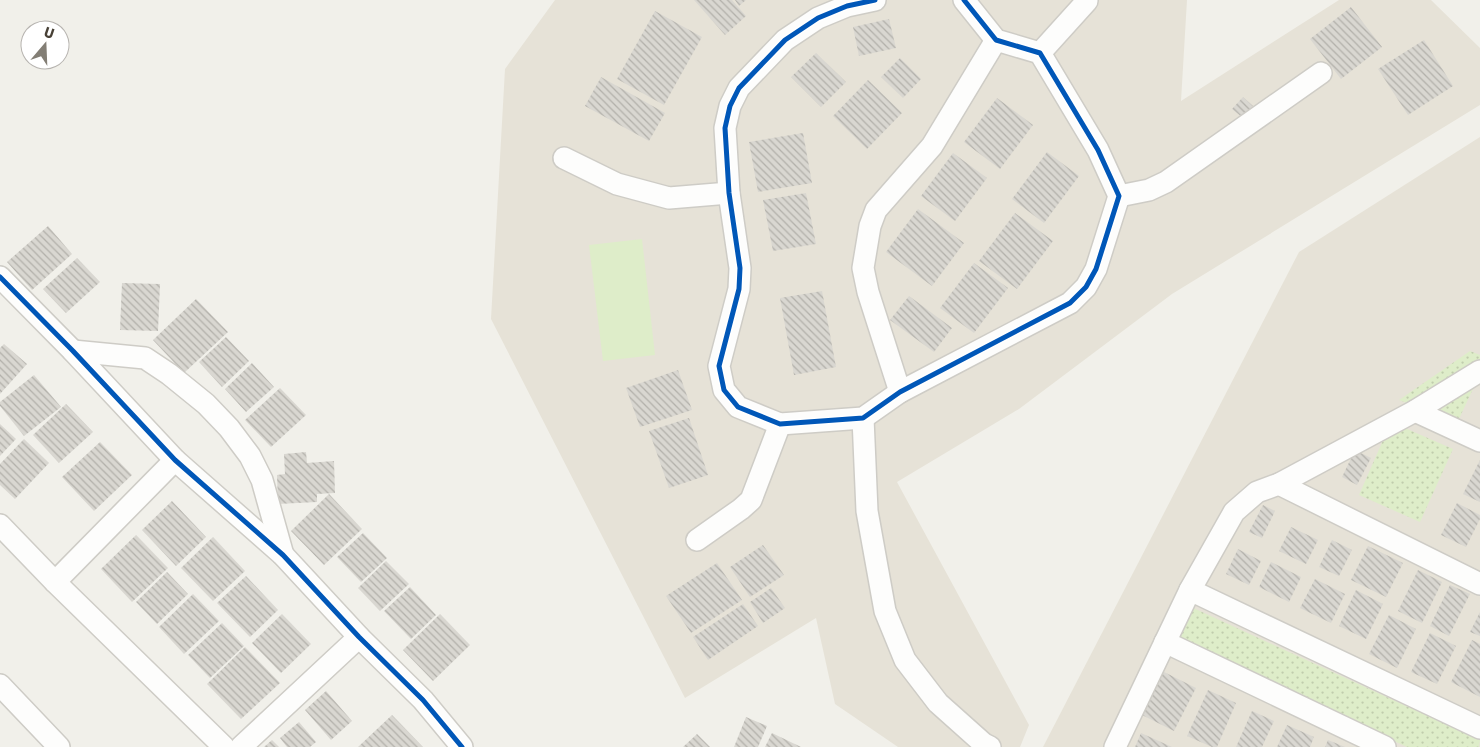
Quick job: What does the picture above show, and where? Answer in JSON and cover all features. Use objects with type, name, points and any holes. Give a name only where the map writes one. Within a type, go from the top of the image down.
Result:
[{"type":"street","points":[[875,0],[848,6],[818,18],[785,40],[739,88],[730,106],[725,128],[729,193],[740,268],[739,289],[719,366],[724,390],[738,407],[780,424],[863,418],[900,392],[1070,303],[1086,287],[1096,269],[1119,196],[1098,150],[1040,53],[996,40],[964,0]]},
{"type":"street","points":[[1040,53],[1087,1]]},
{"type":"street","points":[[900,392],[868,292],[863,268],[870,226],[876,210],[932,146],[996,40]]},
{"type":"street","points":[[1119,196],[1149,190],[1166,182],[1321,73]]},
{"type":"street","points":[[564,158],[617,184],[669,198],[729,193]]},
{"type":"street","points":[[0,277],[73,351],[175,460],[283,555],[359,636],[423,700],[462,747]]},
{"type":"street","points":[[73,351],[145,358],[169,374],[206,404],[230,428],[250,456],[262,480],[283,555]]},
{"type":"street","points":[[1115,747],[1190,590],[1234,512],[1257,492],[1279,484],[1415,411],[1480,371]]},
{"type":"street","points":[[1415,411],[1480,440]]},
{"type":"street","points":[[863,418],[867,511],[885,611],[905,660],[938,703],[984,744],[990,747]]},
{"type":"street","points":[[697,540],[751,500],[780,424]]},
{"type":"street","points":[[55,582],[175,460]]},
{"type":"street","points":[[1279,484],[1480,584]]},
{"type":"street","points":[[0,525],[55,582],[224,747]]},
{"type":"street","points":[[1190,590],[1480,728]]},
{"type":"street","points":[[241,747],[359,636]]},
{"type":"street","points":[[1165,642],[1385,747]]},
{"type":"street","points":[[0,685],[59,747]]},
{"type":"shaded area","points":[[555,0],[1187,0],[1181,101],[1339,0],[1431,0],[1480,48],[1480,105],[1172,294],[1019,409],[897,482],[1029,725],[1020,747],[898,747],[835,704],[816,618],[685,698],[491,319],[505,69]]},
{"type":"shaded area","points":[[1480,137],[1480,747],[1043,747],[1299,252]]},
{"type":"green space","points":[[642,239],[655,355],[603,361],[589,245]]},
{"type":"green space","points":[[1470,351],[1480,355],[1480,374],[1457,423],[1399,400]]},
{"type":"green space","points":[[1391,422],[1453,449],[1420,522],[1359,495]]},
{"type":"green space","points":[[1189,606],[1480,740],[1479,747],[1407,747],[1174,640]]},
{"type":"building","points":[[694,0],[732,0],[746,16],[725,35]]},
{"type":"building","points":[[735,0],[746,0],[739,6]]},
{"type":"building","points":[[1351,7],[1382,47],[1341,79],[1310,39]]},
{"type":"building","points":[[655,11],[702,37],[664,105],[617,79]]},
{"type":"building","points":[[889,19],[896,48],[859,56],[853,27]]},
{"type":"building","points":[[1424,40],[1453,86],[1408,115],[1378,69]]},
{"type":"building","points":[[816,53],[846,82],[821,107],[791,77]]},
{"type":"building","points":[[900,58],[921,79],[903,98],[881,77]]},
{"type":"building","points":[[601,77],[665,113],[649,141],[585,106]]},
{"type":"building","points":[[868,80],[902,113],[867,149],[833,116]]},
{"type":"building","points":[[1243,97],[1253,106],[1243,118],[1232,109]]},
{"type":"building","points":[[997,98],[1033,125],[1000,169],[964,142]]},
{"type":"building","points":[[803,133],[812,183],[758,192],[749,142]]},
{"type":"building","points":[[1047,152],[1079,176],[1044,223],[1012,199]]},
{"type":"building","points":[[953,153],[987,178],[955,221],[921,196]]},
{"type":"building","points":[[806,193],[816,244],[773,251],[763,200]]},
{"type":"building","points":[[918,209],[964,243],[932,286],[886,252]]},
{"type":"building","points":[[1015,213],[1053,241],[1017,289],[979,261]]},
{"type":"building","points":[[48,226],[72,254],[32,290],[7,262]]},
{"type":"building","points":[[77,258],[100,282],[66,313],[43,289]]},
{"type":"building","points":[[974,263],[1008,288],[974,333],[940,308]]},
{"type":"building","points":[[122,283],[160,284],[158,331],[120,330]]},
{"type":"building","points":[[822,291],[836,367],[794,375],[780,298]]},
{"type":"building","points":[[909,296],[952,328],[934,352],[890,320]]},
{"type":"building","points":[[196,299],[228,332],[184,373],[153,340]]},
{"type":"building","points":[[226,337],[249,361],[222,387],[199,362]]},
{"type":"building","points":[[4,344],[27,364],[0,394],[0,348]]},
{"type":"building","points":[[252,363],[274,387],[246,412],[225,389]]},
{"type":"building","points":[[678,370],[692,410],[640,427],[626,388]]},
{"type":"building","points":[[34,375],[61,407],[24,436],[0,406],[0,402]]},
{"type":"building","points":[[280,388],[306,415],[271,447],[245,420]]},
{"type":"building","points":[[66,404],[93,432],[59,463],[33,435]]},
{"type":"building","points":[[689,418],[708,475],[669,488],[649,431]]},
{"type":"building","points":[[0,424],[16,439],[0,456]]},
{"type":"building","points":[[24,439],[49,463],[15,499],[0,485],[0,464]]},
{"type":"building","points":[[100,442],[132,475],[94,511],[62,477]]},
{"type":"building","points":[[1355,450],[1371,458],[1357,485],[1342,477]]},
{"type":"building","points":[[306,452],[307,463],[334,461],[335,493],[317,494],[317,502],[278,504],[277,475],[285,474],[284,454]]},
{"type":"building","points":[[1480,460],[1480,502],[1463,494]]},
{"type":"building","points":[[329,494],[362,529],[324,565],[291,531]]},
{"type":"building","points":[[172,501],[206,537],[176,566],[142,530]]},
{"type":"building","points":[[1457,503],[1480,515],[1480,519],[1466,547],[1441,535]]},
{"type":"building","points":[[1263,505],[1275,511],[1262,538],[1249,532]]},
{"type":"building","points":[[1291,527],[1318,540],[1306,564],[1279,551]]},
{"type":"building","points":[[363,533],[387,558],[361,582],[337,557]]},
{"type":"building","points":[[136,535],[168,568],[132,602],[101,569]]},
{"type":"building","points":[[213,537],[245,571],[213,601],[181,568]]},
{"type":"building","points":[[1332,540],[1352,550],[1339,576],[1319,567]]},
{"type":"building","points":[[763,545],[784,575],[750,597],[730,567]]},
{"type":"building","points":[[1368,546],[1403,563],[1386,597],[1351,580]]},
{"type":"building","points":[[1238,549],[1261,561],[1249,585],[1226,574]]},
{"type":"building","points":[[386,561],[409,584],[380,611],[358,588]]},
{"type":"building","points":[[1271,562],[1301,577],[1289,602],[1259,587]]},
{"type":"building","points":[[717,563],[742,600],[691,633],[666,596]]},
{"type":"building","points":[[1418,570],[1442,582],[1422,623],[1398,611]]},
{"type":"building","points":[[167,572],[188,594],[157,624],[136,602]]},
{"type":"building","points":[[246,576],[278,610],[250,637],[217,603]]},
{"type":"building","points":[[1315,579],[1345,594],[1331,623],[1300,608]]},
{"type":"building","points":[[1450,585],[1470,594],[1449,636],[1430,626]]},
{"type":"building","points":[[410,587],[436,615],[411,639],[384,611]]},
{"type":"building","points":[[771,588],[785,608],[763,623],[750,602]]},
{"type":"building","points":[[1356,590],[1383,604],[1366,639],[1339,626]]},
{"type":"building","points":[[193,594],[219,621],[184,654],[159,627]]},
{"type":"building","points":[[743,604],[758,626],[708,660],[693,637]]},
{"type":"building","points":[[1480,612],[1480,636],[1470,632]]},
{"type":"building","points":[[282,614],[311,644],[281,673],[252,643]]},
{"type":"building","points":[[440,614],[470,645],[433,681],[403,650]]},
{"type":"building","points":[[1389,615],[1416,629],[1397,668],[1369,654]]},
{"type":"building","points":[[222,623],[244,646],[210,678],[188,655]]},
{"type":"building","points":[[1430,633],[1456,646],[1437,684],[1411,672]]},
{"type":"building","points":[[1472,640],[1480,644],[1480,697],[1451,682]]},
{"type":"building","points":[[245,647],[280,683],[241,719],[207,684]]},
{"type":"building","points":[[1162,671],[1196,688],[1174,731],[1140,714]]},
{"type":"building","points":[[1208,690],[1236,703],[1217,747],[1212,747],[1187,736]]},
{"type":"building","points":[[326,691],[352,721],[331,740],[305,710]]},
{"type":"building","points":[[1252,711],[1274,721],[1262,747],[1236,747]]},
{"type":"building","points":[[392,715],[423,747],[358,747]]},
{"type":"building","points":[[746,717],[767,726],[758,747],[734,747]]},
{"type":"building","points":[[299,722],[316,742],[310,747],[287,747],[280,738]]},
{"type":"building","points":[[1287,725],[1314,737],[1310,747],[1277,747]]},
{"type":"building","points":[[772,733],[801,747],[765,747]]},
{"type":"building","points":[[1141,733],[1172,747],[1135,747]]},
{"type":"building","points":[[697,734],[710,747],[683,747]]},
{"type":"building","points":[[272,740],[279,747],[264,747]]},
{"type":"building","points":[[1328,740],[1345,747],[1325,747]]},
{"type":"cycle path","points":[[875,0],[847,6],[818,18],[785,40],[739,88],[730,106],[725,128],[729,193],[740,268],[739,289],[719,366],[724,390],[738,407],[780,424],[863,418],[900,392],[1070,303],[1086,287],[1096,269],[1119,196],[1098,150],[1040,53],[996,40],[964,0]]},
{"type":"cycle path","points":[[0,277],[73,351],[175,460],[283,555],[359,637],[423,700],[462,747]]}]
